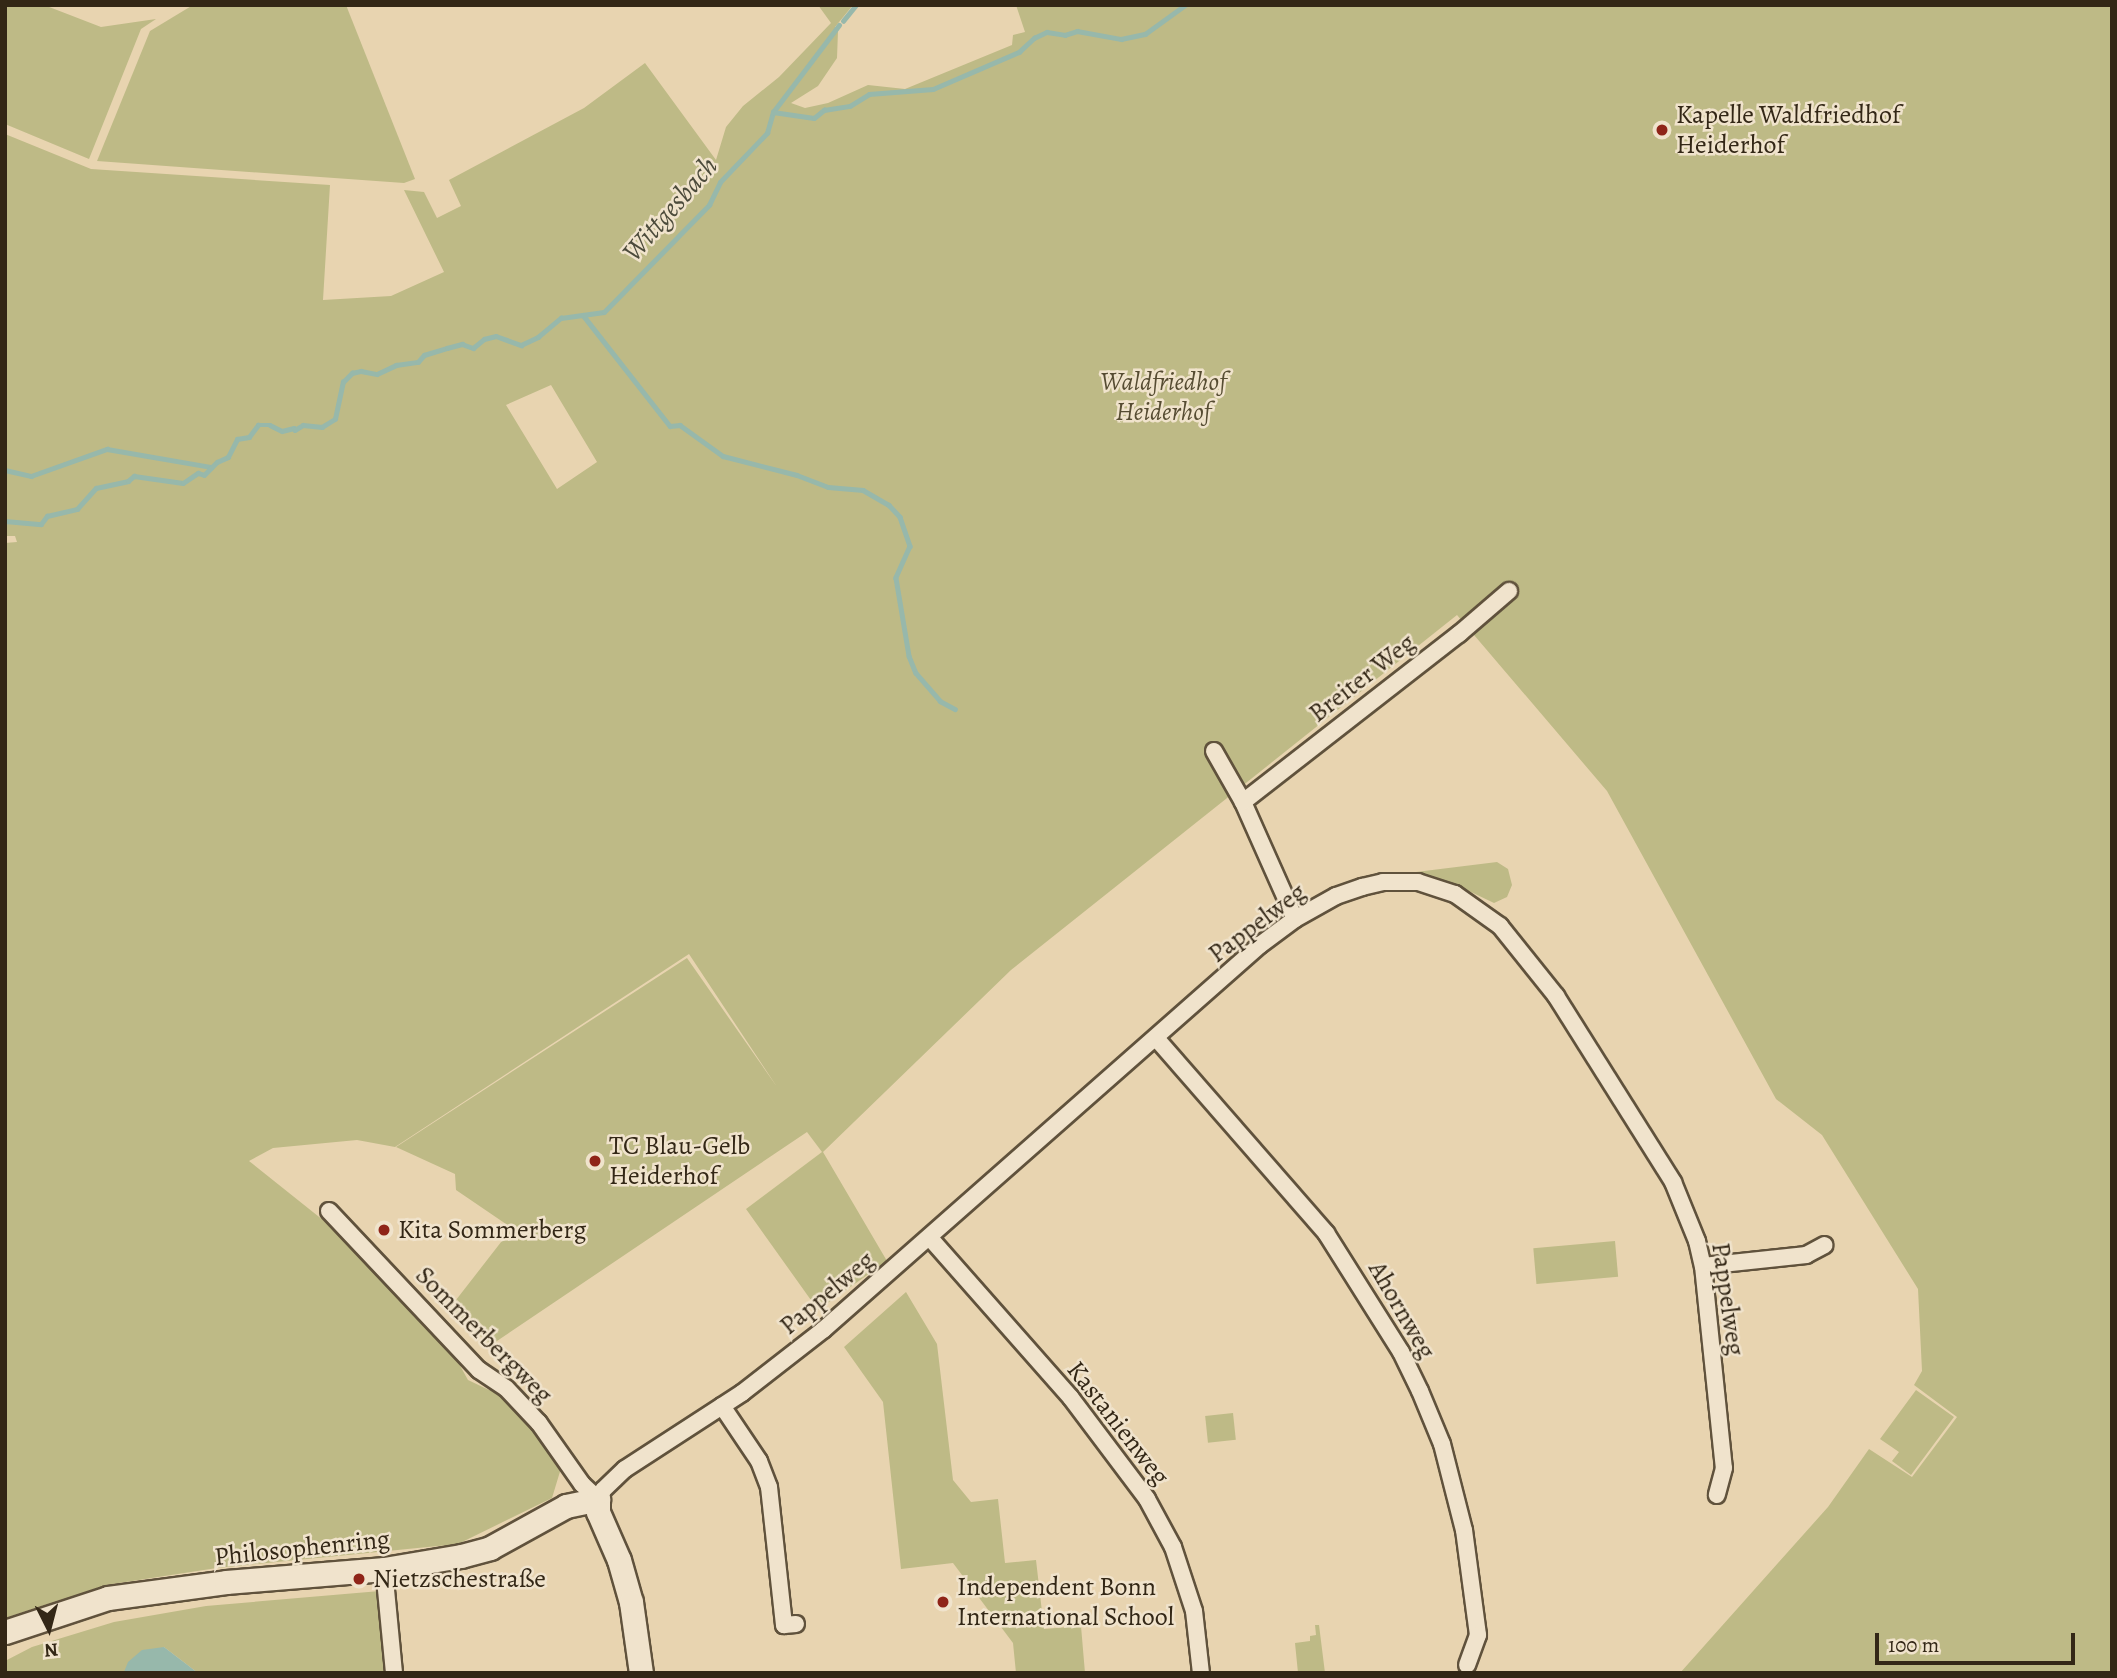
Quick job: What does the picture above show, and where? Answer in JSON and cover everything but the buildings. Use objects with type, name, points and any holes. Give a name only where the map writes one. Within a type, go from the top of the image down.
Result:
[{"type":"street","name":"Breiter Weg","points":[[1243,802],[1459,634],[1509,591]]},
{"type":"street","points":[[1214,751],[1243,802],[1295,919]]},
{"type":"street","name":"Pappelweg","points":[[598,1499],[603,1490],[625,1469],[722,1406],[823,1330],[1260,945],[1295,919],[1336,896],[1383,882],[1418,882],[1455,894],[1481,909],[1500,926],[1544,980],[1594,1054],[1673,1182],[1688,1217],[1703,1266],[1724,1468],[1717,1495]]},
{"type":"street","name":"Ahornweg","points":[[1156,1038],[1326,1233],[1361,1286],[1415,1381],[1442,1444],[1464,1530],[1478,1635],[1467,1665]]},
{"type":"street","name":"Sommerbergweg","points":[[330,1211],[479,1370],[506,1388],[539,1423],[582,1484],[598,1499]]},
{"type":"street","name":"Kastanienweg","points":[[930,1238],[1071,1398],[1147,1499],[1174,1546],[1194,1611],[1201,1673]]},
{"type":"street","points":[[1703,1266],[1806,1255],[1825,1245]]},
{"type":"street","points":[[722,1406],[759,1461],[769,1487],[784,1625],[796,1624]]},
{"type":"street","points":[[598,1499],[598,1512],[619,1560],[631,1602],[641,1673]]},
{"type":"street","name":"Philosophenring","points":[[5,1632],[108,1598],[226,1583],[384,1569],[461,1556],[490,1548],[566,1506],[598,1499]]},
{"type":"street","points":[[384,1569],[394,1673]]},
{"type":"green space","points":[[5,5],[44,5],[101,27],[156,19],[141,29],[89,159],[5,124]]},
{"type":"green space","points":[[193,5],[346,5],[415,179],[404,183],[97,161],[150,31]]},
{"type":"green space","name":"Waldfriedhof Heiderhof","points":[[818,5],[853,5],[835,27],[838,31],[837,58],[818,86],[791,103],[805,108],[828,103],[868,85],[905,89],[1012,45],[1013,35],[1025,32],[1016,5],[2112,5],[2112,1673],[1680,1673],[1828,1507],[1869,1449],[1912,1477],[1957,1417],[1914,1385],[1922,1371],[1918,1289],[1822,1135],[1776,1099],[1607,791],[1457,615],[1011,970],[823,1152],[887,1261],[818,1310],[746,1209],[822,1152],[807,1132],[491,1345],[449,1309],[512,1228],[456,1190],[455,1174],[396,1147],[687,958],[777,1087],[689,954],[395,1147],[357,1140],[273,1148],[249,1161],[353,1244],[423,1326],[453,1353],[468,1380],[489,1390],[500,1387],[562,1465],[552,1498],[458,1544],[217,1568],[106,1585],[5,1618],[5,543],[17,542],[15,536],[5,536],[5,134],[91,169],[330,185],[323,300],[391,296],[444,272],[404,190],[424,192],[437,218],[461,206],[449,180],[584,108],[645,63],[716,160],[726,127],[743,106],[779,77],[831,23]],"holes":[[[551,385],[597,462],[557,489],[506,405]]]},
{"type":"green space","points":[[1497,862],[1508,869],[1512,885],[1507,897],[1494,903],[1450,882],[1416,872]]},
{"type":"green space","points":[[1615,1241],[1618,1277],[1536,1284],[1533,1248]]},
{"type":"green space","points":[[906,1292],[937,1344],[953,1480],[971,1502],[998,1499],[1005,1563],[1036,1560],[1044,1629],[1081,1626],[1085,1673],[1016,1673],[1013,1643],[953,1563],[901,1569],[883,1402],[844,1347]]},
{"type":"green space","points":[[1916,1390],[1954,1417],[1911,1475],[1892,1461],[1899,1452],[1880,1439]]},
{"type":"green space","points":[[1233,1413],[1236,1440],[1208,1443],[1205,1416]]},
{"type":"green space","points":[[380,1591],[387,1673],[198,1673],[164,1647],[124,1673],[5,1673],[5,1661],[32,1647],[114,1622],[206,1606]]},
{"type":"green space","points":[[1315,1625],[1319,1625],[1325,1673],[1298,1673],[1295,1643],[1310,1641],[1310,1636],[1316,1635]]},
{"type":"shaded area","points":[[164,1647],[198,1673],[124,1672],[128,1662],[142,1650]]},
{"type":"waterway","points":[[843,21],[856,5]]},
{"type":"waterway","name":"Wittgesbach","points":[[5,521],[41,524],[47,516],[77,509],[96,488],[128,481],[134,476],[183,483],[198,473],[204,475],[217,462],[228,457],[237,439],[249,437],[258,425],[270,425],[282,431],[295,430],[303,425],[322,427],[335,419],[343,382],[352,373],[361,371],[377,374],[396,365],[418,362],[424,355],[447,348],[462,344],[473,348],[484,339],[496,336],[521,345],[538,337],[561,318],[604,312],[709,205],[720,182],[767,133],[773,112],[814,118],[824,110],[850,106],[869,94],[933,89],[1019,52],[1034,38],[1047,32],[1065,35],[1077,31],[1121,39],[1145,34],[1185,5]]},
{"type":"waterway","points":[[773,112],[839,25]]},
{"type":"waterway","points":[[583,315],[670,426],[680,425],[723,456],[797,475],[828,487],[863,490],[889,505],[900,517],[910,546],[896,578],[909,656],[916,673],[940,701],[955,709]]},
{"type":"waterway","name":"Wittgesbach","points":[[5,470],[31,476],[107,449],[211,467]]},
{"type":"place","name":"Kapelle Waldfriedhof Heiderhof","points":[[1662,130]]},
{"type":"place","name":"TC Blau-Gelb Heiderhof","points":[[595,1161]]},
{"type":"place","name":"Kita Sommerberg","points":[[384,1230]]},
{"type":"place","name":"Nietzschestraße","points":[[359,1579]]},
{"type":"place","name":"Independent Bonn International School","points":[[943,1602]]}]
